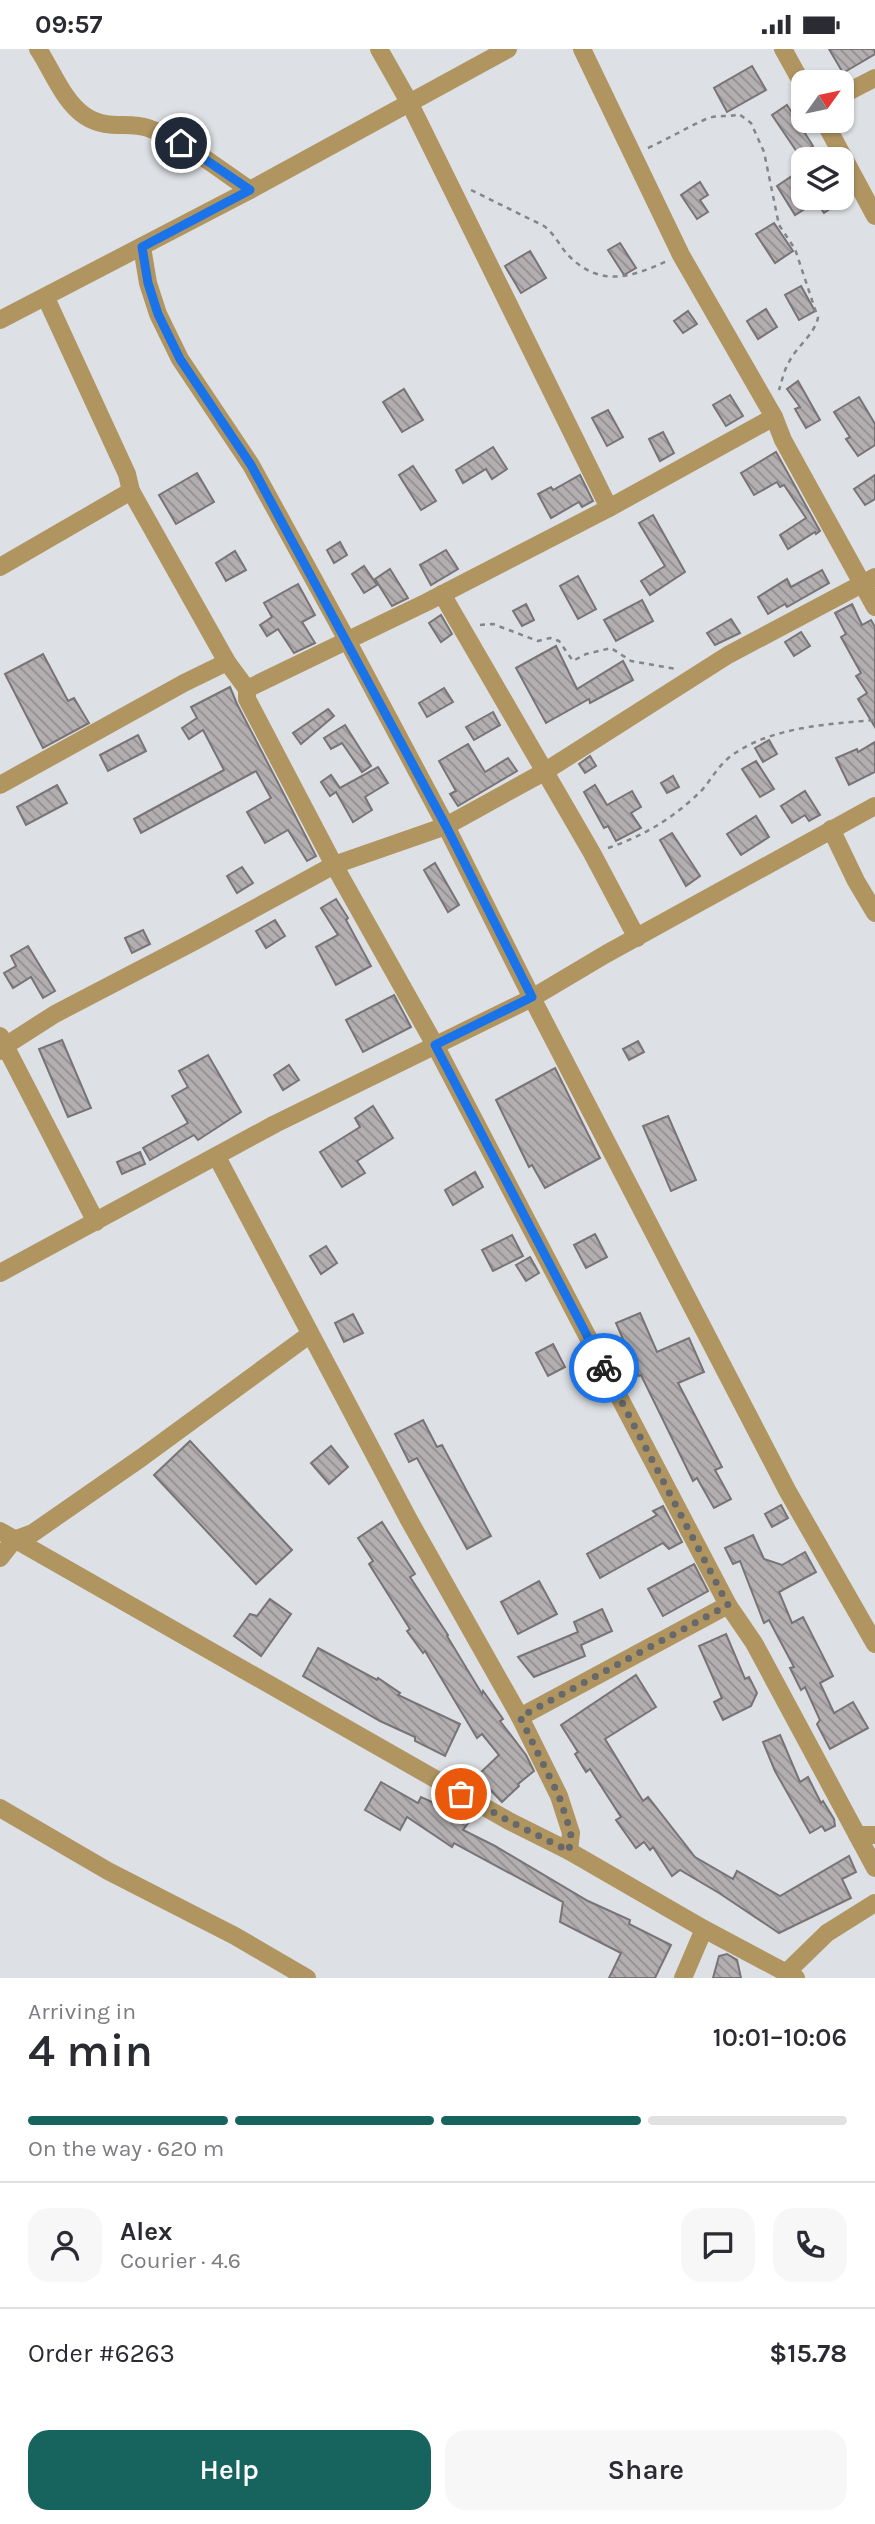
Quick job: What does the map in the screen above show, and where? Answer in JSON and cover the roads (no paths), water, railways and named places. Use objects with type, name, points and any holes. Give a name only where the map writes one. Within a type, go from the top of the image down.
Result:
[{"type":"street","points":[[38,49],[66,95],[87,117],[114,127],[143,126],[156,131],[181,143],[250,190]]},
{"type":"street","points":[[379,49],[409,102],[610,508]]},
{"type":"street","points":[[0,320],[250,190],[508,49]]},
{"type":"street","points":[[582,49],[681,254],[774,417],[783,440],[869,580],[875,607]]},
{"type":"street","points":[[783,49],[795,70]]},
{"type":"street","points":[[854,89],[875,78]]},
{"type":"street","points":[[830,133],[875,216]]},
{"type":"street","points":[[142,247],[148,283],[158,314],[180,359],[251,465],[347,640],[446,826],[787,1490],[875,1644]]},
{"type":"street","points":[[46,298],[127,474],[131,491],[227,662],[247,689],[247,699],[334,866],[435,1045],[728,1605],[754,1643],[866,1835],[875,1868]]},
{"type":"street","points":[[247,689],[610,508],[774,417]]},
{"type":"street","points":[[0,567],[131,491]]},
{"type":"street","points":[[96,1222],[2,1044],[334,866],[446,826],[544,772],[728,655],[869,580]]},
{"type":"street","points":[[442,594],[592,853],[637,938]]},
{"type":"street","points":[[0,785],[227,662]]},
{"type":"street","points":[[0,1273],[324,1098],[532,997],[875,806]]},
{"type":"street","points":[[831,829],[875,913]]},
{"type":"street","points":[[216,1157],[409,1520],[520,1717],[559,1796],[571,1833],[569,1851]]},
{"type":"street","points":[[7,1536],[33,1533],[310,1335]]},
{"type":"street","points":[[0,1557],[7,1536]]},
{"type":"street","points":[[7,1536],[509,1821],[569,1851],[704,1929],[791,1975],[827,1933],[875,1903]]},
{"type":"street","points":[[520,1717],[728,1605]]},
{"type":"street","points":[[0,1808],[108,1871],[235,1935],[307,1978]]},
{"type":"street","points":[[682,1978],[704,1929]]}]
